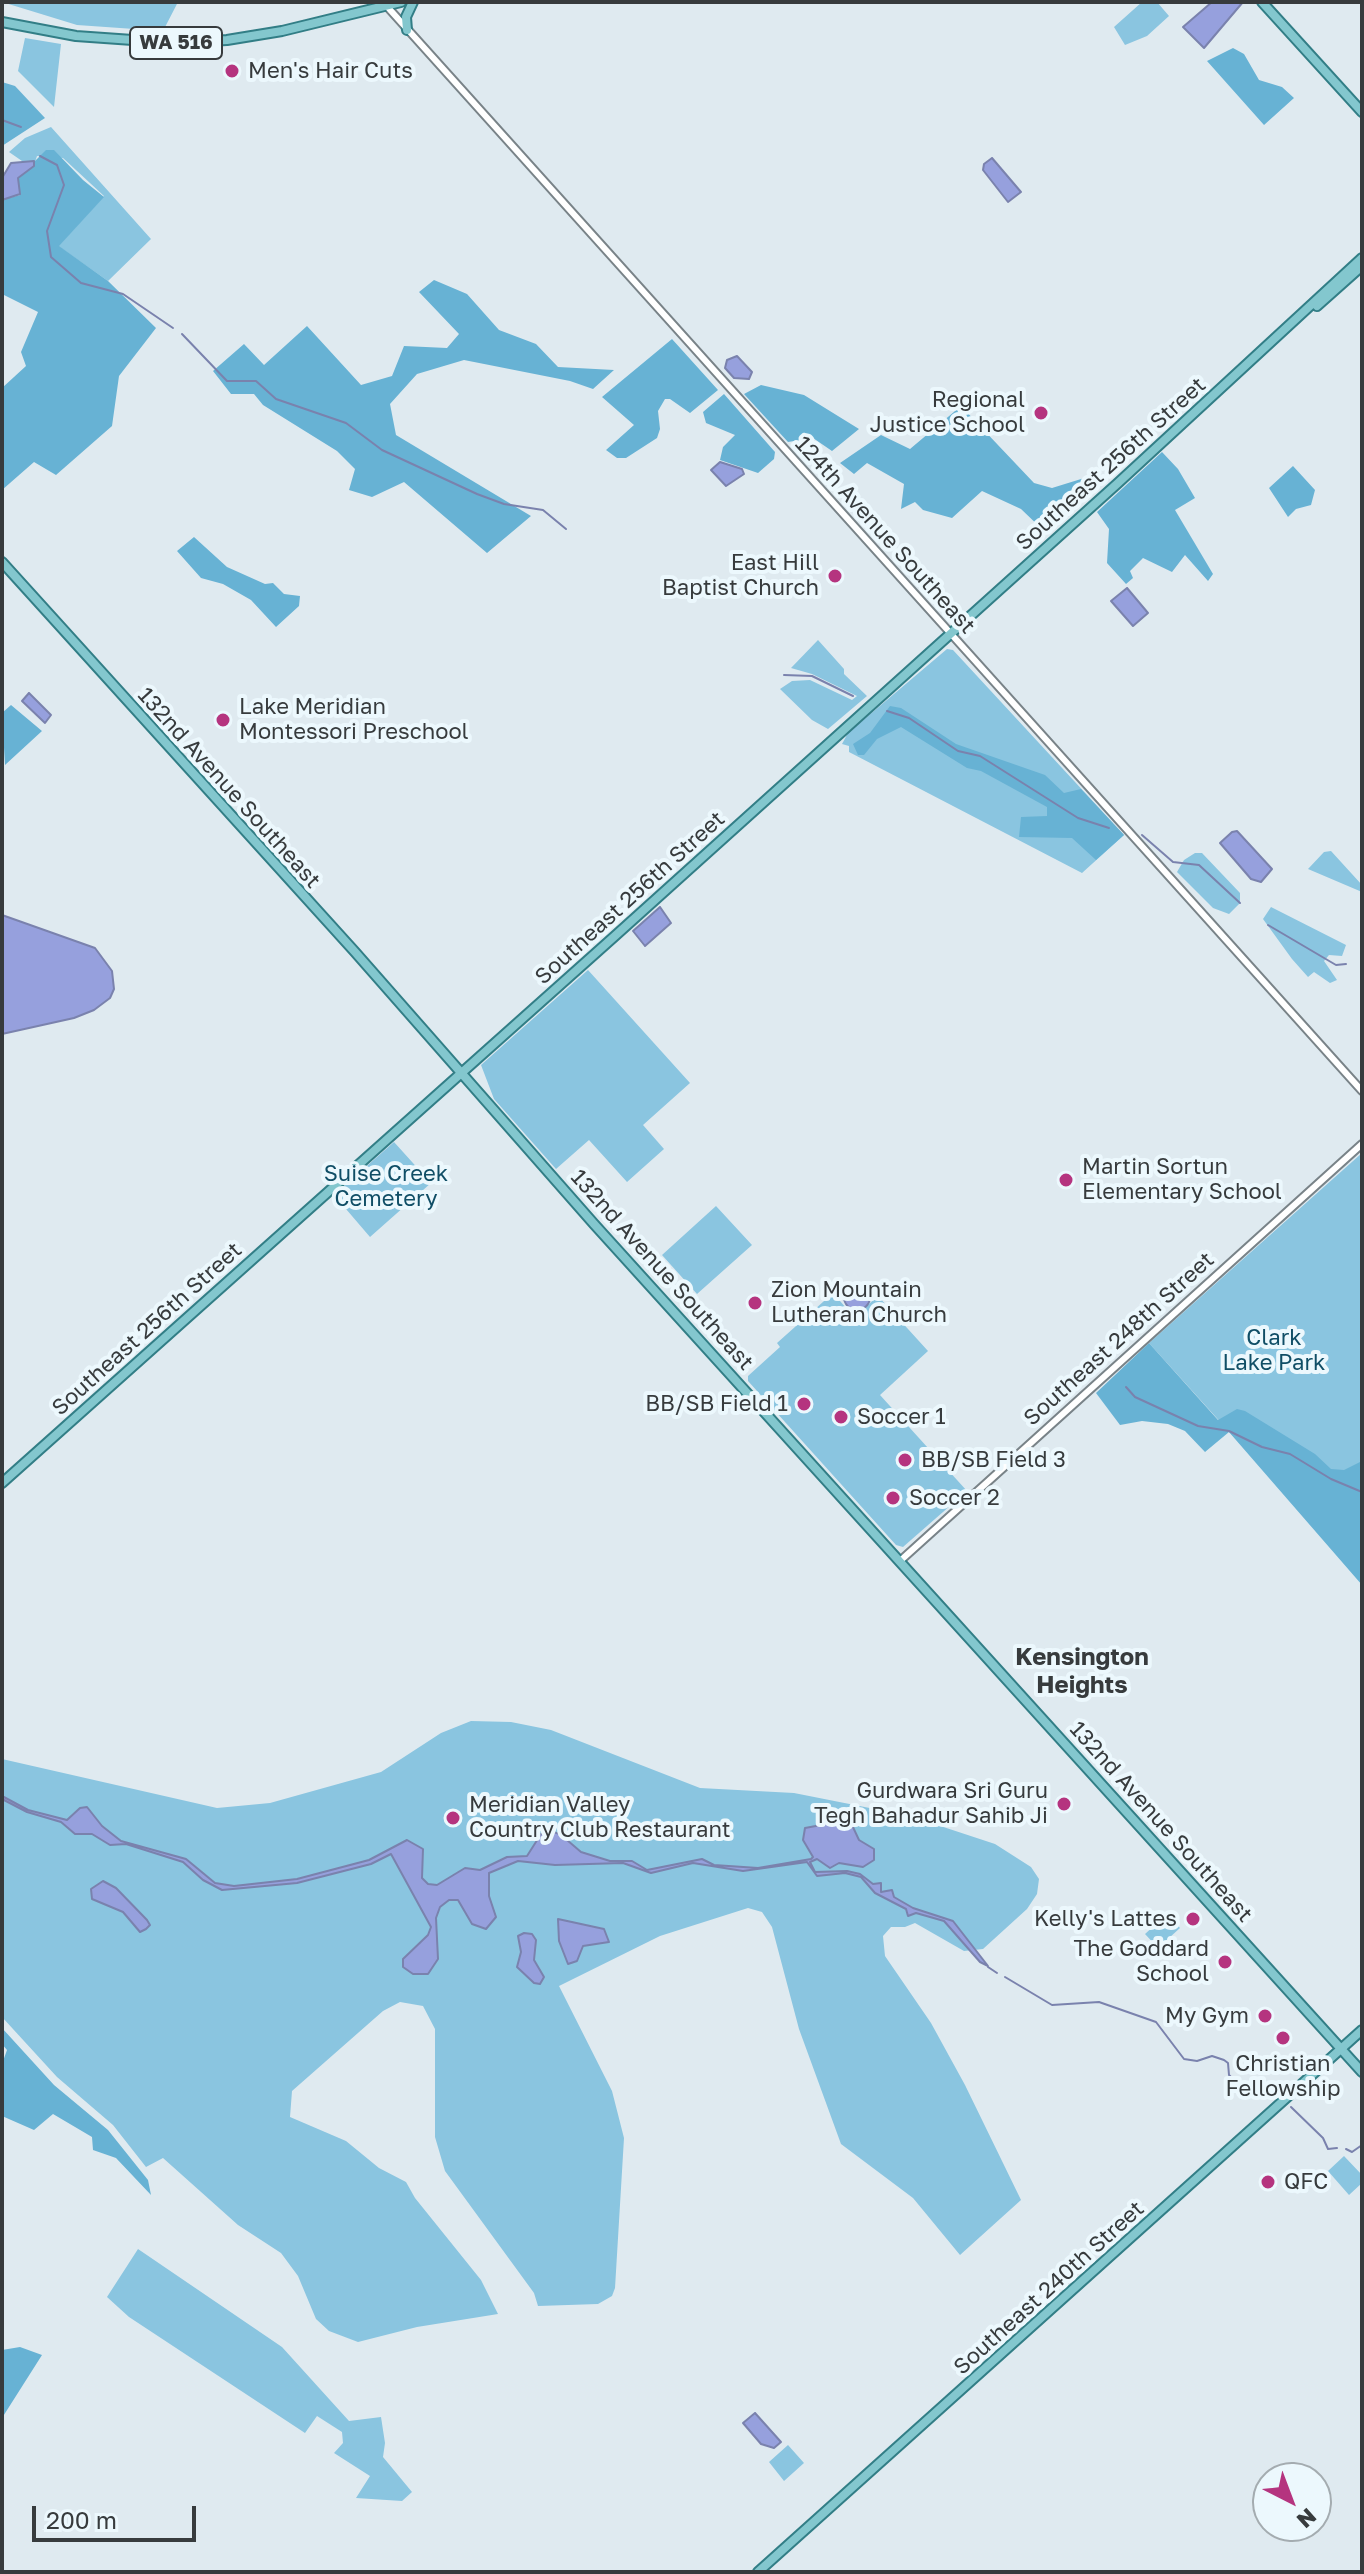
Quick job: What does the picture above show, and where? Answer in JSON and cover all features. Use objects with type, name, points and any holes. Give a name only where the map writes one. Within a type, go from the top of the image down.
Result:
[{"type":"main road","name":"WA 516","points":[[2,22],[76,36],[175,43],[227,40],[282,31],[401,2]]},
{"type":"main road","points":[[407,30],[406,17],[413,2]]},
{"type":"main road","points":[[1262,2],[1362,112]]},
{"type":"main road","name":"Southeast 256th Street","points":[[2,1483],[461,1074],[1362,258]]},
{"type":"main road","name":"Southeast 256th Street","points":[[1279,336],[1287,333],[1362,266]]},
{"type":"main road","name":"132nd Avenue Southeast","points":[[2,562],[1362,2072]]},
{"type":"main road","name":"Southeast 240th Street","points":[[758,2572],[1362,2030]]},
{"type":"street","name":"124th Avenue Southeast","points":[[384,4],[1362,1091]]},
{"type":"street","name":"Southeast 248th Street","points":[[900,1561],[1362,1144]]},
{"type":"green space","points":[[2,2],[178,2],[163,31],[77,25]]},
{"type":"green space","points":[[1142,2],[1157,2],[1169,16],[1147,36],[1125,45],[1114,27]]},
{"type":"green space","points":[[25,38],[61,44],[54,107],[18,71]]},
{"type":"green space","points":[[51,127],[151,239],[108,281],[58,246],[104,196],[63,158],[37,156],[35,162],[22,161],[9,152],[25,138]]},
{"type":"green space","points":[[818,640],[844,669],[844,674],[867,696],[828,729],[812,720],[780,689],[792,681],[810,680],[852,700],[857,696],[812,674],[791,668]]},
{"type":"green space","points":[[947,649],[953,650],[1124,835],[1082,873],[849,752],[849,746],[842,744],[848,733]]},
{"type":"green space","points":[[1331,851],[1362,885],[1362,892],[1308,869],[1324,852]]},
{"type":"green space","points":[[1195,853],[1202,853],[1240,893],[1240,903],[1229,914],[1213,908],[1177,872],[1184,860]]},
{"type":"green space","points":[[1271,907],[1346,945],[1342,956],[1329,955],[1324,961],[1337,980],[1330,983],[1314,972],[1308,977],[1263,919]]},
{"type":"green space","points":[[588,970],[690,1083],[643,1125],[664,1149],[627,1182],[589,1140],[556,1169],[494,1099],[481,1065]]},
{"type":"green space","name":"Suise Creek Cemetery","points":[[394,1142],[431,1183],[370,1237],[334,1195]]},
{"type":"green space","name":"Clark Lake Park","points":[[1362,1153],[1362,1579],[1149,1343]]},
{"type":"green space","points":[[716,1206],[752,1245],[697,1294],[662,1255]]},
{"type":"green space","points":[[833,1293],[854,1317],[878,1296],[928,1351],[880,1395],[967,1491],[903,1547],[896,1545],[748,1381],[748,1376],[780,1347],[777,1343]]},
{"type":"green space","points":[[471,1721],[511,1722],[551,1730],[700,1788],[794,1793],[910,1816],[995,1844],[1031,1867],[1039,1879],[1037,1894],[1027,1909],[983,1949],[964,1951],[915,1923],[891,1927],[883,1936],[885,1956],[931,2023],[1021,2200],[960,2255],[913,2198],[841,2144],[799,2029],[772,1927],[762,1912],[748,1908],[660,1936],[559,1986],[612,2091],[624,2138],[615,2288],[612,2296],[598,2304],[538,2306],[534,2293],[445,2171],[435,2137],[435,2029],[423,2006],[400,2002],[383,2011],[292,2091],[290,2117],[346,2141],[379,2168],[406,2182],[415,2198],[481,2280],[498,2314],[417,2327],[358,2342],[329,2331],[316,2319],[298,2276],[281,2253],[238,2225],[163,2158],[146,2167],[113,2125],[57,2077],[2,2017],[2,1759],[217,1808],[270,1803],[381,1772],[441,1733]]},
{"type":"green space","points":[[1167,1914],[1180,1928],[1158,1948],[1145,1934]]},
{"type":"green space","points":[[1344,2156],[1362,2175],[1362,2183],[1349,2195],[1328,2171]]},
{"type":"green space","points":[[138,2249],[282,2347],[349,2421],[381,2417],[385,2443],[383,2457],[412,2492],[402,2501],[356,2498],[370,2476],[334,2453],[343,2443],[342,2432],[317,2416],[305,2433],[129,2317],[107,2297]]},
{"type":"green space","points":[[788,2445],[804,2463],[784,2481],[769,2462]]},
{"type":"shaded area","points":[[1212,2],[1243,2],[1204,48],[1183,27]]},
{"type":"shaded area","points":[[1233,48],[1244,54],[1259,80],[1282,87],[1294,98],[1264,125],[1207,61]]},
{"type":"shaded area","points":[[2,82],[15,86],[45,118],[2,146]]},
{"type":"shaded area","points":[[46,150],[54,150],[104,197],[59,246],[108,281],[156,328],[119,376],[112,426],[56,475],[34,462],[2,490],[2,388],[26,366],[21,352],[38,312],[2,294],[2,200],[20,195],[18,178]]},
{"type":"shaded area","points":[[992,158],[1021,192],[1008,202],[983,170],[984,164]]},
{"type":"shaded area","points":[[34,161],[34,166],[18,178],[20,194],[2,200],[2,178],[11,163]]},
{"type":"shaded area","points":[[434,280],[467,294],[499,330],[536,344],[558,367],[614,370],[593,389],[570,381],[464,360],[417,374],[390,404],[396,435],[531,516],[487,553],[404,482],[372,497],[349,490],[355,469],[337,451],[263,405],[254,394],[231,394],[213,371],[244,344],[264,365],[307,326],[361,385],[392,376],[404,346],[447,348],[459,334],[419,292]]},
{"type":"shaded area","points":[[672,339],[718,390],[690,413],[670,399],[665,399],[658,411],[660,429],[657,438],[626,458],[617,458],[606,450],[634,425],[602,397]]},
{"type":"shaded area","points":[[737,356],[752,372],[749,379],[734,378],[725,368],[727,360]]},
{"type":"shaded area","points":[[761,385],[804,395],[859,429],[832,451],[813,438],[788,442],[744,394]]},
{"type":"shaded area","points":[[724,394],[775,452],[774,459],[758,473],[720,460],[723,447],[735,435],[706,423],[703,412]]},
{"type":"shaded area","points":[[961,406],[1034,483],[1052,488],[1094,475],[1101,482],[1044,531],[1021,509],[982,491],[952,518],[923,510],[915,502],[901,509],[904,484],[867,463],[854,474],[840,463],[881,435],[910,449]]},
{"type":"shaded area","points":[[1162,452],[1178,469],[1195,498],[1175,510],[1213,574],[1208,581],[1185,555],[1172,572],[1143,558],[1130,571],[1133,578],[1126,584],[1107,563],[1109,529],[1097,512]]},
{"type":"shaded area","points":[[720,462],[742,469],[744,474],[726,486],[711,470]]},
{"type":"shaded area","points":[[1293,466],[1315,490],[1311,505],[1296,509],[1288,517],[1269,488]]},
{"type":"shaded area","points":[[194,537],[227,567],[265,584],[273,583],[284,594],[300,596],[299,606],[276,627],[251,600],[223,584],[201,578],[177,551]]},
{"type":"shaded area","points":[[1127,588],[1148,613],[1133,626],[1111,601]]},
{"type":"shaded area","points":[[29,693],[51,715],[45,723],[22,701]]},
{"type":"shaded area","points":[[11,705],[42,731],[5,765],[2,713]]},
{"type":"shaded area","points":[[890,706],[901,708],[956,744],[1045,775],[1064,793],[1081,789],[1124,835],[1096,860],[1072,838],[1019,837],[1021,817],[1047,816],[1047,807],[981,771],[967,768],[901,727],[877,739],[864,755],[858,755],[853,744],[870,733]]},
{"type":"shaded area","points":[[1237,831],[1272,869],[1261,882],[1251,879],[1220,843]]},
{"type":"shaded area","points":[[660,907],[671,923],[645,946],[633,931]]},
{"type":"shaded area","points":[[2,915],[95,948],[112,971],[114,989],[110,998],[94,1010],[74,1018],[2,1034]]},
{"type":"shaded area","points":[[857,1284],[866,1288],[870,1297],[866,1306],[857,1310],[848,1306],[844,1297],[848,1288]]},
{"type":"shaded area","points":[[1149,1343],[1218,1420],[1237,1409],[1245,1411],[1315,1454],[1331,1469],[1344,1470],[1362,1461],[1362,1585],[1229,1432],[1205,1452],[1185,1431],[1168,1424],[1142,1421],[1120,1425],[1096,1393]]},
{"type":"shaded area","points":[[2,1796],[28,1810],[67,1820],[80,1808],[87,1807],[102,1826],[121,1841],[186,1859],[215,1883],[234,1886],[297,1879],[369,1860],[407,1840],[423,1849],[422,1878],[428,1884],[437,1885],[465,1868],[480,1870],[507,1857],[527,1856],[541,1834],[550,1831],[560,1834],[581,1852],[610,1861],[632,1861],[647,1870],[702,1859],[714,1865],[758,1868],[811,1859],[813,1857],[803,1840],[805,1828],[843,1821],[852,1825],[859,1840],[874,1849],[874,1860],[863,1867],[839,1863],[830,1868],[817,1859],[810,1862],[815,1872],[847,1871],[860,1874],[873,1884],[881,1883],[881,1892],[892,1890],[894,1897],[913,1908],[953,1921],[988,1966],[980,1962],[944,1921],[916,1913],[908,1916],[906,1909],[875,1893],[861,1877],[845,1873],[817,1876],[807,1862],[743,1871],[693,1863],[651,1873],[623,1863],[555,1865],[518,1861],[489,1873],[489,1896],[496,1917],[486,1929],[472,1924],[458,1900],[449,1900],[440,1907],[436,1918],[438,1959],[428,1974],[413,1974],[403,1967],[403,1959],[428,1935],[431,1927],[391,1854],[371,1864],[297,1883],[222,1890],[203,1880],[183,1862],[126,1844],[110,1845],[92,1834],[75,1834],[61,1822],[27,1812],[2,1799]]},
{"type":"shaded area","points":[[103,1881],[116,1888],[147,1920],[150,1925],[146,1929],[140,1932],[123,1912],[92,1899],[91,1889]]},
{"type":"shaded area","points":[[558,1919],[604,1929],[609,1942],[583,1946],[577,1961],[568,1964],[559,1941]]},
{"type":"shaded area","points":[[532,1934],[536,1940],[534,1960],[544,1977],[540,1984],[534,1983],[517,1967],[521,1952],[518,1936]]},
{"type":"shaded area","points":[[2,2028],[54,2085],[108,2130],[148,2180],[151,2195],[116,2158],[93,2150],[92,2137],[53,2114],[34,2130],[2,2116],[2,2064],[7,2050],[2,2044]]},
{"type":"shaded area","points":[[20,2347],[42,2355],[2,2418],[2,2350]]},
{"type":"shaded area","points":[[755,2413],[781,2442],[774,2448],[761,2444],[743,2423]]},
{"type":"waterway","points":[[2,120],[21,127]]},
{"type":"waterway","points":[[40,156],[57,165],[64,185],[47,231],[51,257],[81,283],[123,294],[173,328]]},
{"type":"waterway","points":[[182,334],[227,381],[256,381],[276,399],[346,423],[382,450],[477,494],[504,504],[543,510],[566,529]]},
{"type":"waterway","points":[[784,675],[812,676],[853,696]]},
{"type":"waterway","points":[[887,711],[909,718],[958,751],[980,756],[1078,818],[1109,828]]},
{"type":"waterway","points":[[1142,835],[1173,862],[1199,865],[1240,903]]},
{"type":"waterway","points":[[1268,925],[1336,965],[1346,964]]},
{"type":"waterway","points":[[1126,1387],[1135,1397],[1198,1426],[1229,1431],[1262,1447],[1290,1454],[1331,1479],[1362,1492]]},
{"type":"waterway","points":[[988,1967],[997,1973]]},
{"type":"waterway","points":[[1005,1977],[1052,2005],[1099,2002],[1156,2022],[1184,2059],[1197,2061],[1212,2056],[1224,2060],[1228,2063],[1229,2075],[1236,2082],[1249,2090],[1263,2090],[1274,2096]]},
{"type":"waterway","points":[[1291,2107],[1323,2138],[1328,2149],[1337,2148]]},
{"type":"waterway","points":[[1346,2149],[1352,2152],[1362,2145]]},
{"type":"place","name":"Men's Hair Cuts","points":[[232,71]]},
{"type":"place","name":"Regional Justice School","points":[[1041,413]]},
{"type":"place","name":"East Hill Baptist Church","points":[[835,576]]},
{"type":"place","name":"Lake Meridian Montessori Preschool","points":[[223,720]]},
{"type":"place","name":"Martin Sortun Elementary School","points":[[1066,1180]]},
{"type":"place","name":"Zion Mountain Lutheran Church","points":[[755,1303]]},
{"type":"place","name":"BB/SB Field 1","points":[[804,1404]]},
{"type":"place","name":"Soccer 1","points":[[841,1417]]},
{"type":"place","name":"BB/SB Field 3","points":[[905,1460]]},
{"type":"place","name":"Soccer 2","points":[[893,1498]]},
{"type":"place","name":"Gurdwara Sri Guru Tegh Bahadur Sahib Ji","points":[[1064,1804]]},
{"type":"place","name":"Meridian Valley Country Club Restaurant","points":[[453,1818]]},
{"type":"place","name":"Kelly's Lattes","points":[[1193,1919]]},
{"type":"place","name":"The Goddard School","points":[[1225,1962]]},
{"type":"place","name":"My Gym","points":[[1265,2016]]},
{"type":"place","name":"Christian Fellowship","points":[[1283,2038]]},
{"type":"place","name":"QFC","points":[[1268,2182]]},
{"type":"district","name":"Kensington Heights","points":[[1082,1671]]}]
